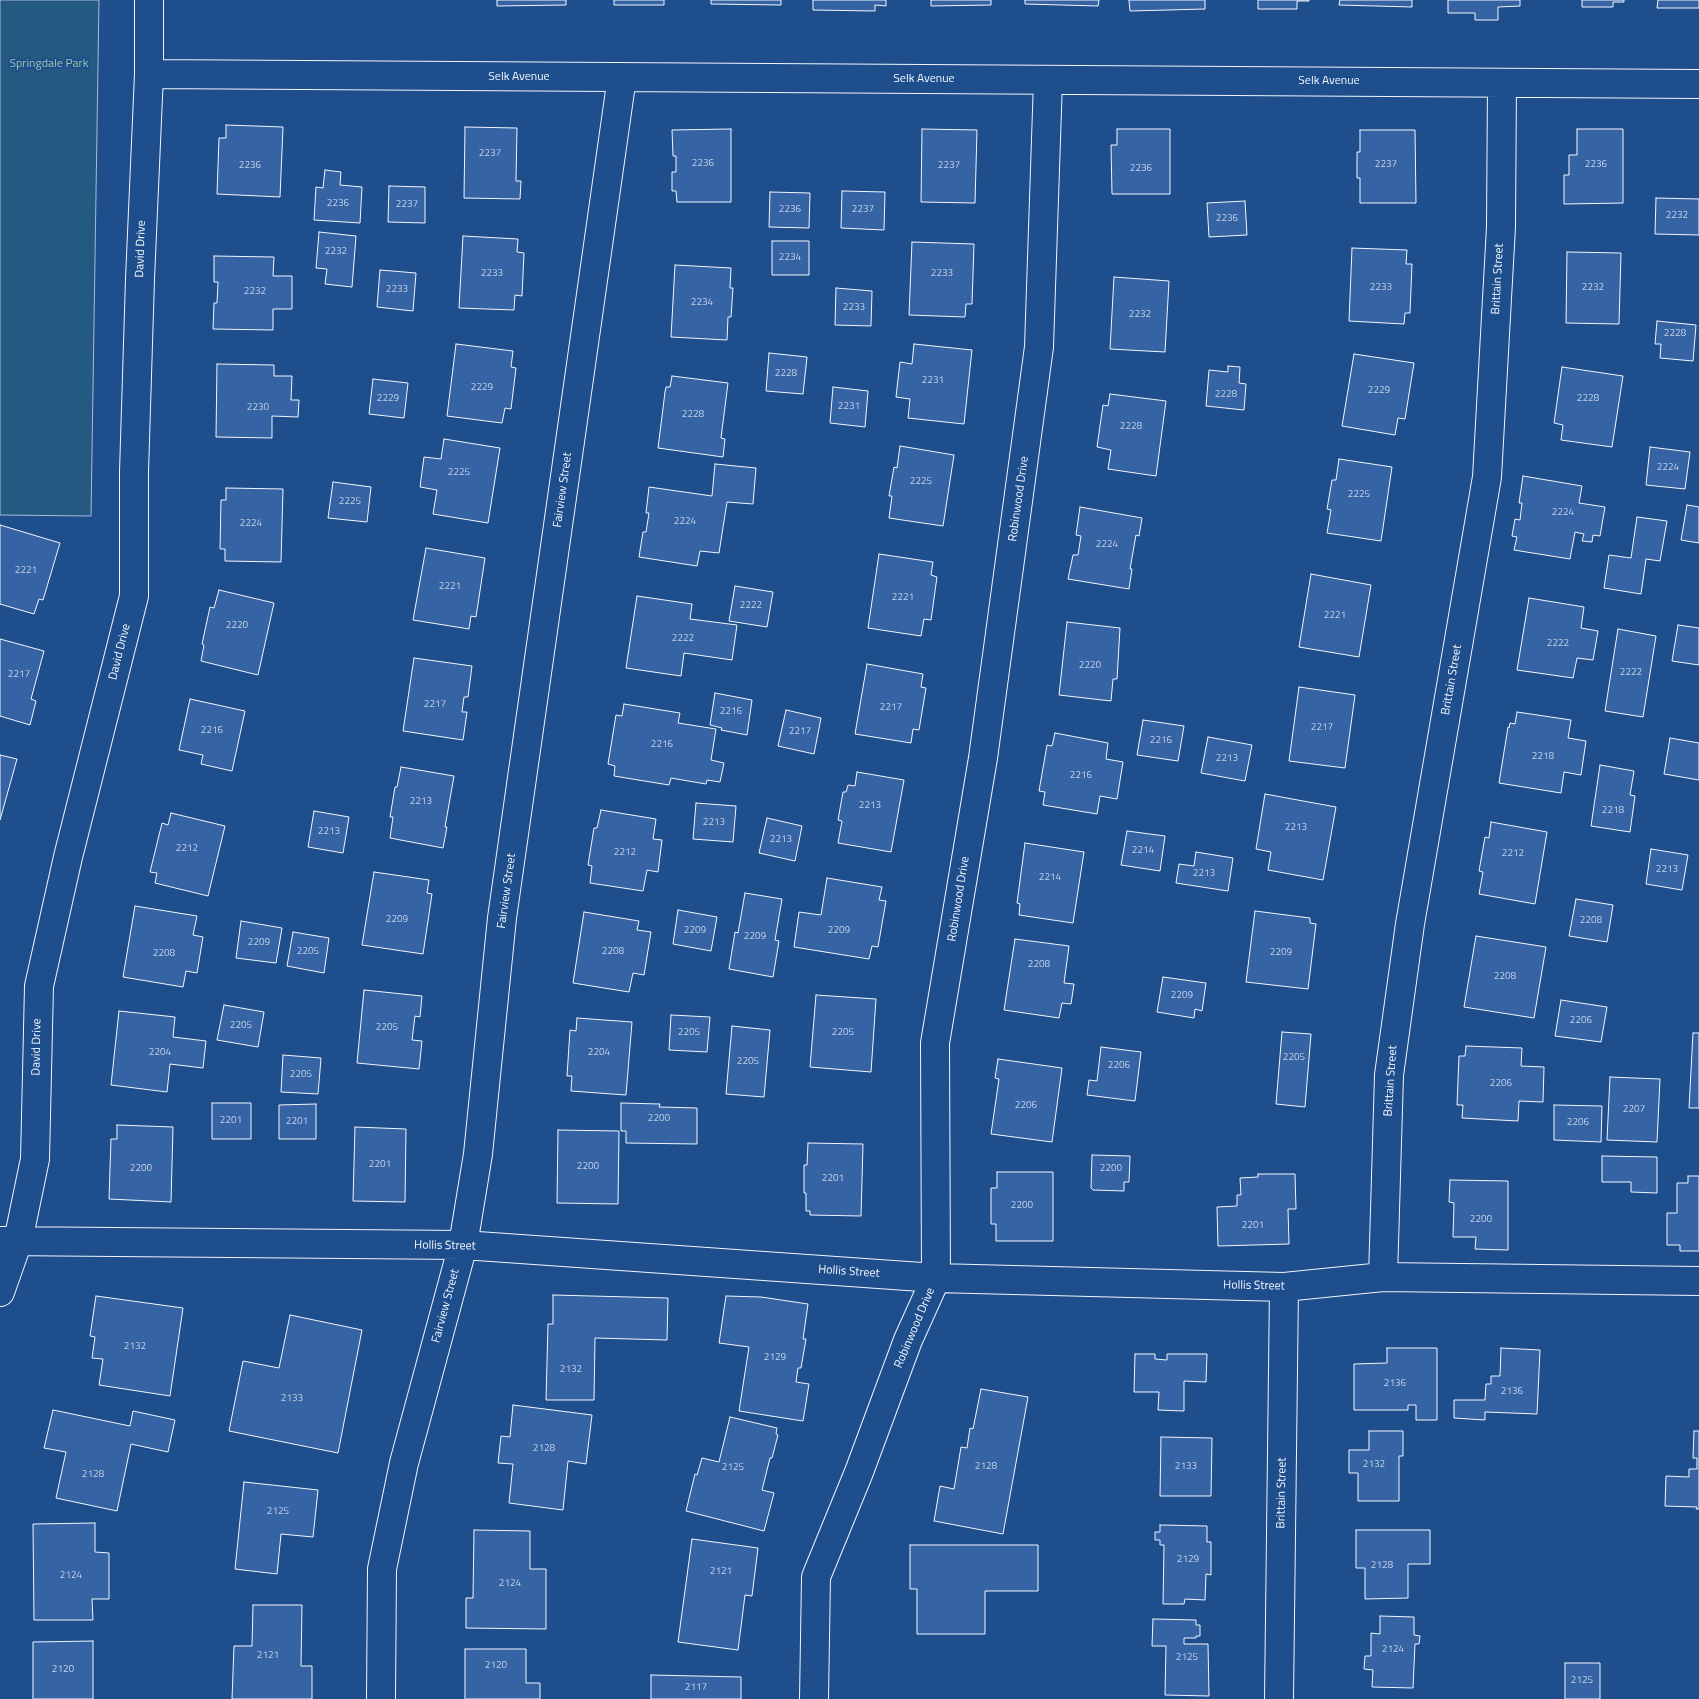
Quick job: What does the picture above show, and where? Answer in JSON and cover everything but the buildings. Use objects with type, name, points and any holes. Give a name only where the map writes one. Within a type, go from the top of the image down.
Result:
[{"type":"street","name":"David Drive","points":[[0,1292],[9,1241],[35,1159],[39,986],[68,857],[134,596],[134,472],[139,299],[149,74],[149,0]]},
{"type":"street","name":"Selk Avenue","points":[[149,74],[1699,84]]},
{"type":"street","name":"Fairview Street","points":[[381,1699],[382,1569],[404,1463],[463,1245],[478,1154],[502,918],[622,78]]},
{"type":"street","name":"Robinwood Drive","points":[[814,1699],[816,1577],[859,1472],[908,1340],[936,1278],[936,1044],[983,758],[1040,348],[1048,80]]},
{"type":"street","name":"Brittain Street","points":[[1383,1277],[1389,1075],[1410,924],[1487,477],[1501,227],[1502,83]]},
{"type":"street","name":"Hollis Street","points":[[9,1241],[463,1245],[936,1278],[1284,1287],[1383,1277],[1699,1281]]},
{"type":"street","name":"Brittain Street","points":[[1279,1699],[1284,1287]]},
{"type":"green space","name":"Springdale Park","points":[[0,0],[99,0],[91,516],[0,515]]}]
